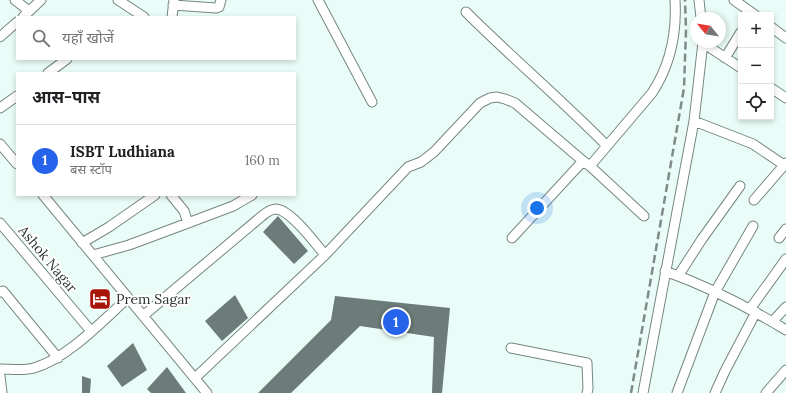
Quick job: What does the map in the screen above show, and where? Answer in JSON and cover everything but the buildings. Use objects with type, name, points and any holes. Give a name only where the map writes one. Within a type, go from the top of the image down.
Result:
[{"type":"street","points":[[16,0],[26,14],[41,0]]},
{"type":"street","points":[[118,0],[142,16]]},
{"type":"street","points":[[172,16],[174,2],[216,8],[219,6],[221,0]]},
{"type":"street","points":[[318,0],[372,102]]},
{"type":"street","points":[[512,238],[607,146],[652,93],[661,80],[674,42],[676,20],[675,0]]},
{"type":"street","points":[[699,0],[700,12]]},
{"type":"street","points":[[734,0],[750,12]]},
{"type":"street","points":[[466,12],[506,52],[607,146]]},
{"type":"street","points":[[0,36],[16,23]]},
{"type":"street","points":[[774,29],[786,38]]},
{"type":"street","points":[[725,58],[738,37]]},
{"type":"street","points":[[644,393],[665,271],[694,121],[702,48]]},
{"type":"street","points":[[710,48],[738,66]]},
{"type":"street","points":[[49,72],[66,60]]},
{"type":"street","points":[[774,90],[786,98]]},
{"type":"street","points":[[0,108],[16,97]]},
{"type":"street","points":[[195,378],[325,255],[408,167],[421,162],[430,156],[480,103],[490,98],[497,97],[515,103],[587,164],[644,216]]},
{"type":"street","points":[[694,121],[753,144],[785,164],[754,200]]},
{"type":"street","points":[[0,144],[16,163]]},
{"type":"street","points":[[678,276],[702,238],[740,186]]},
{"type":"street","points":[[44,196],[207,393]]},
{"type":"street","points":[[82,243],[109,228],[154,196]]},
{"type":"street","points":[[172,196],[184,211],[188,223]]},
{"type":"street","points":[[93,255],[129,245],[188,223],[233,206],[250,196]]},
{"type":"street","points":[[143,316],[271,210],[277,209],[289,215],[325,255]]},
{"type":"street","name":"Ashok Nagar","points":[[0,224],[91,331]]},
{"type":"street","points":[[677,393],[715,292],[753,226]]},
{"type":"street","points":[[779,238],[786,229]]},
{"type":"street","points":[[715,393],[753,310],[786,259]]},
{"type":"street","points":[[665,271],[753,310],[786,330]]},
{"type":"street","points":[[1,290],[58,358]]},
{"type":"street","points":[[0,369],[32,368],[58,358],[128,298]]},
{"type":"street","points":[[772,322],[786,307]]},
{"type":"street","points":[[511,348],[586,363],[587,393]]},
{"type":"street","points":[[766,393],[786,370]]},
{"type":"street","points":[[0,376],[2,393]]},
{"type":"railway","points":[[631,393],[684,88],[686,30],[685,0]]},
{"type":"place","name":"Prem Sagar","points":[[100,299]]},
{"type":"place","name":"ISBT Ludhiana","points":[[396,322]]}]
